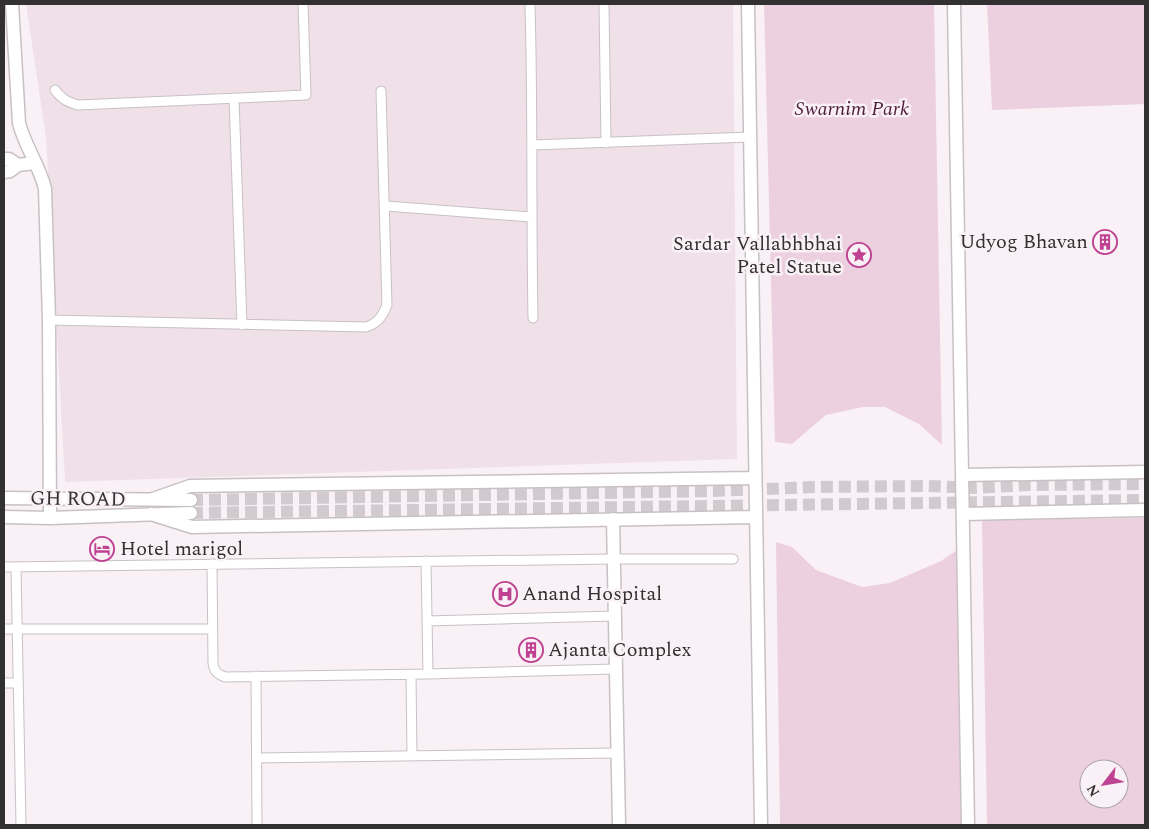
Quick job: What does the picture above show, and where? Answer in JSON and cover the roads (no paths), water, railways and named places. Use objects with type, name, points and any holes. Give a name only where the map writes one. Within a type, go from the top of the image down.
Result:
[{"type":"street","points":[[12,4],[19,123],[23,139],[42,176],[46,189],[50,518]]},
{"type":"street","points":[[55,90],[67,102],[78,105],[306,95],[303,4]]},
{"type":"street","points":[[530,4],[533,318]]},
{"type":"street","points":[[604,4],[606,143]]},
{"type":"street","points":[[748,4],[761,825]]},
{"type":"street","points":[[954,4],[968,825]]},
{"type":"street","points":[[49,320],[366,327],[375,324],[382,317],[387,305],[386,206],[381,91]]},
{"type":"street","points":[[234,98],[242,325]]},
{"type":"street","points":[[532,145],[750,137]]},
{"type":"street","points":[[4,159],[9,159],[18,165]]},
{"type":"street","points":[[4,172],[10,172],[18,165],[34,163]]},
{"type":"street","points":[[386,206],[531,217]]},
{"type":"street","points":[[963,475],[1145,472]]},
{"type":"street","points":[[153,500],[190,486],[755,478]]},
{"type":"street","name":"GH ROAD","points":[[4,498],[153,500],[191,506],[151,514],[50,518],[4,517]]},
{"type":"street","points":[[964,514],[1145,510]]},
{"type":"street","points":[[151,514],[192,527],[756,517]]},
{"type":"street","points":[[613,519],[619,825]]},
{"type":"street","points":[[4,567],[733,559]]},
{"type":"street","points":[[426,562],[428,674]]},
{"type":"street","points":[[212,564],[213,663],[214,670],[218,675],[224,677],[616,670]]},
{"type":"street","points":[[16,567],[21,825]]},
{"type":"street","points":[[427,622],[615,616]]},
{"type":"street","points":[[4,629],[212,629]]},
{"type":"street","points":[[411,675],[412,756]]},
{"type":"street","points":[[256,676],[257,825]]},
{"type":"street","points":[[4,683],[18,683]]},
{"type":"street","points":[[257,758],[617,753]]},
{"type":"tunnel","points":[[191,500],[715,491],[813,487],[926,486],[974,488],[1029,485],[1145,484]]},
{"type":"tunnel","points":[[191,513],[1145,500]]},
{"type":"place","name":"Udyog Bhavan","points":[[1105,242]]},
{"type":"place","name":"Sardar Vallabhbhai Patel Statue","points":[[859,255]]},
{"type":"place","name":"Hotel marigol","points":[[102,549]]},
{"type":"place","name":"Anand Hospital","points":[[505,594]]},
{"type":"place","name":"Ajanta Complex","points":[[531,650]]},
{"type":"park label","name":"Swarnim Park","points":[[852,109]]}]
